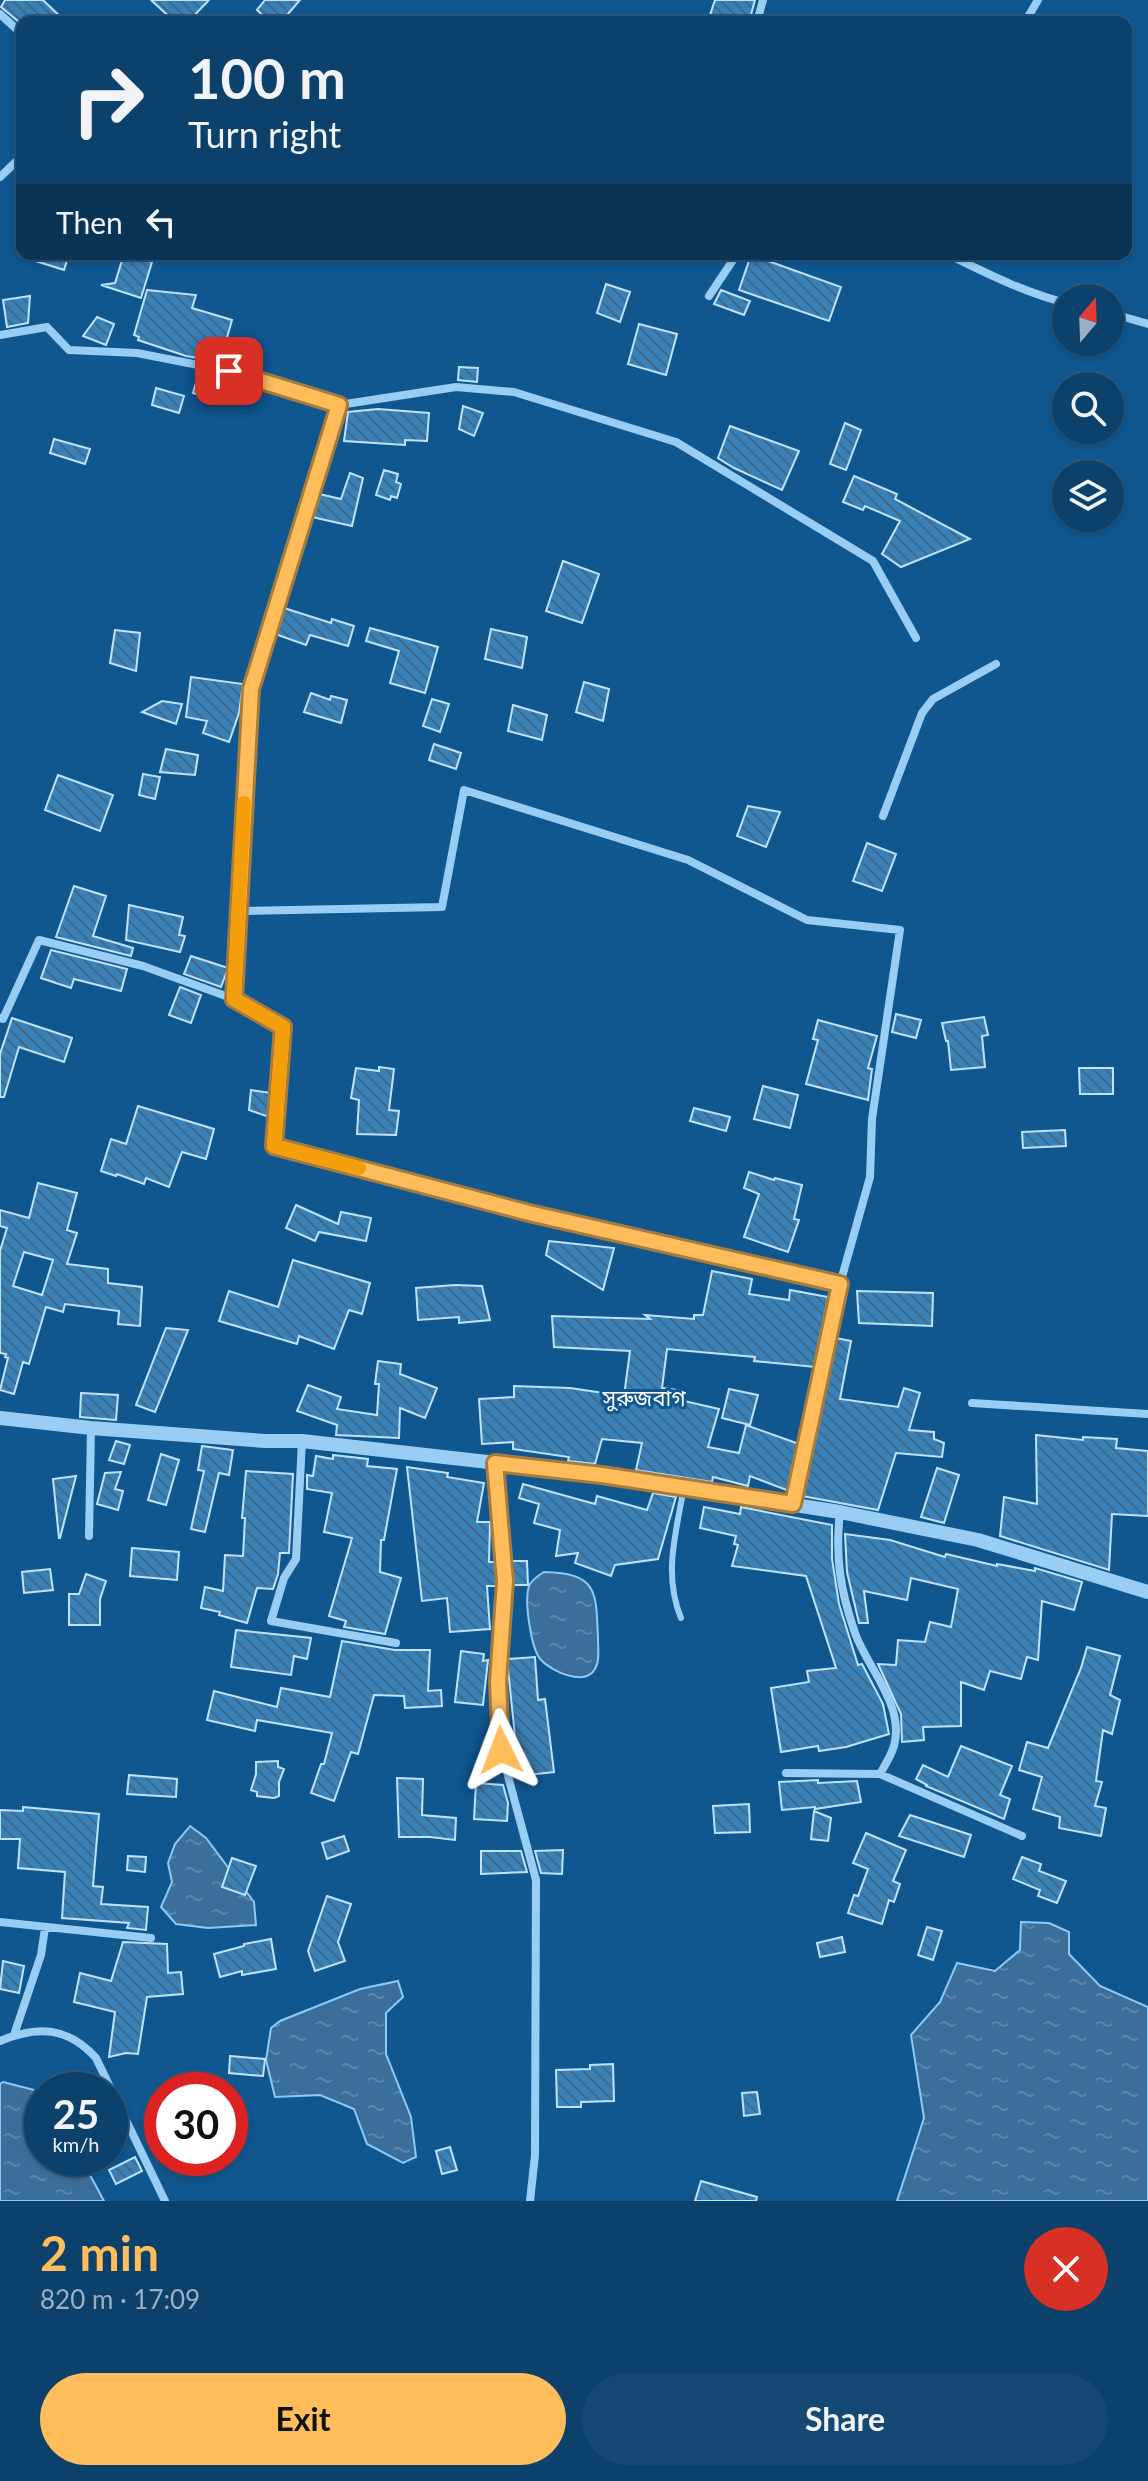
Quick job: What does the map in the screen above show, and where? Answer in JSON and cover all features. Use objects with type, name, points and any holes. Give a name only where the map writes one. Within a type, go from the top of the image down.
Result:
[{"type":"street","points":[[0,14],[16,29]]},
{"type":"street","points":[[0,177],[16,162]]},
{"type":"street","points":[[709,296],[733,260]]},
{"type":"street","points":[[960,260],[990,276],[1052,299]]},
{"type":"street","points":[[1124,317],[1148,324]]},
{"type":"street","points":[[0,335],[47,327],[69,350],[137,353],[229,371],[339,405],[456,387],[514,392],[676,442],[873,561],[916,638]]},
{"type":"street","points":[[234,999],[251,689],[339,405]]},
{"type":"street","points":[[883,816],[913,733],[933,699],[996,664]]},
{"type":"street","points":[[239,911],[442,907],[464,790],[688,860],[807,920],[900,930],[872,1119],[870,1177],[840,1284],[793,1504]]},
{"type":"street","points":[[0,1018],[3,1019],[39,940],[143,966],[234,999],[283,1027],[274,1146],[529,1213],[840,1284]]},
{"type":"street","points":[[972,1403],[1148,1414]]},
{"type":"street","points":[[0,1418],[91,1428],[302,1441],[684,1487],[840,1512],[978,1540],[1148,1592]]},
{"type":"street","points":[[89,1536],[91,1428]]},
{"type":"street","points":[[302,1441],[296,1559],[284,1578],[271,1621],[396,1643]]},
{"type":"street","points":[[495,1463],[505,1581],[498,1682],[501,1750],[536,1880],[535,2155],[530,2201]]},
{"type":"street","points":[[840,1512],[836,1548],[855,1634],[894,1714],[893,1750],[880,1774]]},
{"type":"street","points":[[786,1773],[880,1774],[1022,1836]]},
{"type":"street","points":[[0,1922],[151,1938]]},
{"type":"street","points":[[14,2035],[41,1955],[45,1928]]},
{"type":"street","points":[[0,2041],[14,2035],[60,2031],[83,2043],[96,2058],[165,2201]]},
{"type":"lane","points":[[681,1618],[673,1599],[670,1576],[684,1487]]},
{"type":"water","points":[[544,1572],[575,1576],[585,1582],[595,1598],[597,1666],[584,1677],[560,1672],[537,1654],[527,1600],[530,1584]]},
{"type":"water","points":[[190,1826],[206,1838],[254,1902],[256,1925],[208,1928],[176,1924],[161,1907],[172,1882],[168,1863],[175,1844]]},
{"type":"water","points":[[1021,1922],[1049,1923],[1069,1932],[1069,1954],[1100,1986],[1148,2007],[1148,2201],[897,2201],[924,2118],[911,2035],[940,2002],[957,1963],[995,1971],[1020,1950]]},
{"type":"water","points":[[398,1981],[403,1997],[386,2013],[386,2054],[411,2117],[416,2157],[403,2163],[367,2144],[354,2109],[320,2095],[275,2097],[266,2060],[271,2028],[280,2021],[360,1989]]},
{"type":"water","points":[[0,2084],[24,2087],[24,2176],[91,2176],[104,2201],[0,2201]]},
{"type":"building","points":[[5,0],[43,0],[60,16],[16,16],[16,20],[1,7]]},
{"type":"building","points":[[151,0],[209,0],[194,16],[168,16]]},
{"type":"building","points":[[265,0],[300,0],[286,16],[263,16],[257,10]]},
{"type":"building","points":[[715,0],[755,0],[751,16],[710,16]]},
{"type":"building","points":[[32,260],[67,260],[64,270]]},
{"type":"building","points":[[122,260],[152,262],[141,298],[101,285],[115,283]]},
{"type":"building","points":[[749,260],[765,260],[841,287],[829,321],[739,290]]},
{"type":"building","points":[[606,284],[630,292],[620,322],[597,313]]},
{"type":"building","points":[[147,290],[196,295],[192,308],[232,320],[220,362],[186,356],[138,340],[139,337],[134,335]]},
{"type":"building","points":[[721,290],[750,301],[744,315],[714,304]]},
{"type":"building","points":[[30,296],[28,323],[7,327],[3,300]]},
{"type":"building","points":[[97,317],[114,324],[106,345],[83,336]]},
{"type":"building","points":[[639,324],[677,334],[666,375],[628,364]]},
{"type":"building","points":[[459,367],[478,368],[477,382],[458,380]]},
{"type":"building","points":[[199,372],[235,381],[228,403],[193,393]]},
{"type":"building","points":[[156,388],[184,396],[179,413],[152,405]]},
{"type":"building","points":[[463,406],[483,413],[474,436],[459,429]]},
{"type":"building","points":[[378,409],[429,413],[427,441],[405,440],[405,445],[344,441],[348,412]]},
{"type":"building","points":[[845,423],[861,430],[846,470],[830,464]]},
{"type":"building","points":[[730,426],[799,451],[782,490],[718,458]]},
{"type":"building","points":[[54,439],[90,449],[85,464],[50,453]]},
{"type":"building","points":[[384,470],[398,474],[396,482],[401,484],[397,498],[391,496],[390,500],[376,495]]},
{"type":"building","points":[[350,473],[363,478],[352,526],[312,517],[319,494],[341,499]]},
{"type":"building","points":[[854,476],[897,494],[895,499],[970,539],[901,567],[882,554],[900,521],[865,506],[863,510],[843,502]]},
{"type":"building","points":[[563,561],[599,574],[582,623],[546,611]]},
{"type":"building","points":[[284,608],[331,623],[332,619],[354,626],[348,646],[310,635],[306,645],[275,634]]},
{"type":"building","points":[[370,628],[438,647],[425,693],[390,683],[399,651],[366,641]]},
{"type":"building","points":[[491,629],[527,637],[522,668],[485,659]]},
{"type":"building","points":[[115,630],[140,633],[136,671],[110,663]]},
{"type":"building","points":[[191,677],[243,684],[239,713],[229,742],[203,733],[207,721],[186,717]]},
{"type":"building","points":[[584,682],[609,689],[603,721],[576,712]]},
{"type":"building","points":[[311,693],[330,700],[331,696],[347,700],[341,723],[304,712]]},
{"type":"building","points":[[432,699],[449,704],[440,732],[423,726]]},
{"type":"building","points":[[162,701],[182,704],[176,724],[142,712]]},
{"type":"building","points":[[513,705],[547,715],[542,740],[508,731]]},
{"type":"building","points":[[434,744],[461,753],[456,769],[429,760]]},
{"type":"building","points":[[166,749],[198,755],[195,775],[160,772]]},
{"type":"building","points":[[143,774],[160,777],[155,799],[139,795]]},
{"type":"building","points":[[58,775],[113,795],[100,831],[45,810]]},
{"type":"building","points":[[748,806],[780,812],[766,847],[737,836]]},
{"type":"building","points":[[867,843],[896,854],[882,891],[853,881]]},
{"type":"building","points":[[74,886],[106,896],[93,936],[133,948],[131,956],[56,937]]},
{"type":"building","points":[[129,905],[183,917],[179,935],[185,936],[180,952],[126,940]]},
{"type":"building","points":[[51,950],[127,969],[121,991],[74,979],[71,988],[41,978]]},
{"type":"building","points":[[191,956],[228,968],[221,987],[184,974]]},
{"type":"building","points":[[180,987],[201,995],[191,1023],[169,1015]]},
{"type":"building","points":[[896,1014],[921,1020],[916,1038],[892,1032]]},
{"type":"building","points":[[984,1017],[988,1035],[982,1036],[985,1067],[951,1070],[948,1041],[942,1023]]},
{"type":"building","points":[[12,1018],[72,1038],[64,1062],[19,1047],[4,1097],[0,1097],[0,1054]]},
{"type":"building","points":[[818,1020],[877,1036],[868,1068],[872,1069],[868,1100],[806,1084],[818,1040],[813,1039]]},
{"type":"building","points":[[379,1067],[394,1069],[389,1110],[399,1111],[396,1135],[357,1134],[359,1100],[351,1098],[356,1068],[379,1071]]},
{"type":"building","points":[[1079,1068],[1113,1068],[1113,1094],[1080,1094]]},
{"type":"building","points":[[763,1086],[798,1095],[790,1128],[754,1119]]},
{"type":"building","points":[[251,1090],[271,1093],[269,1117],[249,1110]]},
{"type":"building","points":[[138,1106],[214,1129],[206,1159],[182,1152],[169,1187],[146,1178],[144,1184],[101,1171],[111,1139],[126,1144]]},
{"type":"building","points":[[694,1108],[730,1117],[726,1131],[690,1121]]},
{"type":"building","points":[[1065,1130],[1066,1146],[1023,1148],[1022,1132]]},
{"type":"building","points":[[749,1172],[802,1185],[794,1219],[799,1220],[788,1252],[744,1237],[759,1194],[744,1188]]},
{"type":"building","points":[[38,1183],[77,1193],[67,1230],[77,1233],[67,1264],[108,1269],[108,1283],[142,1287],[140,1326],[118,1324],[119,1311],[65,1304],[63,1312],[46,1307],[29,1364],[23,1362],[14,1394],[0,1390],[8,1358],[0,1353],[0,1251],[7,1228],[0,1226],[0,1210],[29,1218]],"holes":[[[24,1252],[53,1260],[42,1295],[13,1286]]]},
{"type":"building","points":[[296,1205],[338,1224],[341,1212],[371,1218],[366,1241],[319,1232],[315,1241],[286,1228]]},
{"type":"building","points":[[549,1241],[614,1248],[603,1290],[546,1255]]},
{"type":"building","points":[[293,1260],[370,1283],[362,1314],[349,1310],[334,1349],[299,1336],[297,1344],[219,1321],[229,1291],[278,1307]]},
{"type":"building","points":[[712,1271],[752,1279],[749,1294],[789,1300],[790,1290],[828,1297],[815,1367],[754,1361],[755,1357],[667,1349],[662,1388],[685,1391],[684,1401],[719,1409],[708,1447],[739,1453],[746,1425],[799,1444],[789,1491],[750,1476],[748,1486],[713,1477],[712,1482],[636,1470],[642,1443],[602,1439],[595,1464],[513,1449],[513,1442],[482,1444],[479,1399],[514,1397],[514,1386],[570,1388],[624,1396],[630,1351],[554,1347],[552,1316],[650,1319],[645,1315],[694,1319],[694,1315],[703,1315]]},
{"type":"building","points":[[482,1286],[490,1320],[459,1323],[459,1317],[418,1320],[416,1288]]},
{"type":"building","points":[[857,1291],[933,1293],[932,1326],[859,1323]]},
{"type":"building","points":[[166,1328],[188,1330],[155,1412],[136,1405]]},
{"type":"building","points":[[836,1338],[851,1341],[840,1399],[898,1407],[904,1388],[920,1393],[909,1430],[934,1432],[934,1439],[944,1443],[942,1457],[896,1453],[878,1510],[802,1496]]},
{"type":"building","points":[[378,1361],[401,1364],[400,1374],[437,1388],[425,1418],[400,1408],[399,1438],[336,1435],[337,1425],[297,1411],[308,1385],[341,1397],[337,1409],[377,1415],[379,1384],[375,1384]]},
{"type":"building","points":[[729,1389],[758,1395],[750,1425],[722,1418]]},
{"type":"building","points":[[81,1393],[118,1395],[116,1420],[80,1417]]},
{"type":"building","points":[[1036,1435],[1083,1440],[1083,1437],[1117,1439],[1116,1448],[1148,1451],[1148,1516],[1112,1514],[1109,1570],[1000,1536],[1004,1497],[1037,1504]]},
{"type":"building","points":[[116,1441],[130,1445],[124,1464],[109,1460]]},
{"type":"building","points":[[202,1446],[233,1450],[229,1475],[219,1473],[205,1532],[191,1529],[204,1471],[198,1470]]},
{"type":"building","points":[[161,1454],[179,1460],[166,1505],[148,1500]]},
{"type":"building","points":[[333,1455],[368,1459],[367,1466],[397,1469],[384,1540],[381,1540],[380,1572],[401,1578],[385,1634],[344,1627],[346,1621],[329,1616],[352,1538],[324,1532],[332,1493],[307,1489],[307,1475],[313,1476],[316,1456],[333,1459]]},
{"type":"building","points":[[407,1467],[448,1473],[447,1477],[484,1483],[477,1522],[490,1522],[489,1562],[496,1562],[498,1581],[498,1586],[487,1586],[490,1629],[450,1632],[447,1598],[422,1601]]},
{"type":"building","points":[[937,1468],[959,1475],[944,1523],[921,1517]]},
{"type":"building","points":[[246,1471],[293,1474],[289,1553],[280,1553],[273,1589],[257,1588],[247,1623],[201,1608],[205,1587],[223,1591],[225,1555],[243,1556]]},
{"type":"building","points":[[121,1472],[115,1489],[123,1491],[118,1510],[97,1504],[105,1473]]},
{"type":"building","points":[[76,1476],[60,1538],[59,1538],[53,1479]]},
{"type":"building","points":[[523,1484],[595,1504],[597,1496],[647,1510],[653,1493],[676,1497],[658,1559],[615,1565],[611,1576],[575,1563],[578,1553],[556,1556],[560,1530],[534,1523],[539,1504],[519,1498]]},
{"type":"building","points":[[704,1507],[740,1514],[741,1507],[832,1525],[832,1559],[839,1604],[858,1665],[862,1664],[883,1704],[889,1734],[846,1747],[819,1751],[818,1746],[781,1752],[771,1688],[809,1682],[807,1671],[836,1668],[806,1576],[732,1566],[738,1545],[734,1544],[736,1536],[700,1528]]},
{"type":"building","points":[[845,1534],[890,1540],[945,1557],[946,1554],[997,1566],[1035,1571],[1035,1568],[1082,1582],[1074,1610],[1042,1601],[1038,1660],[1027,1657],[1021,1679],[990,1671],[984,1690],[961,1682],[961,1726],[923,1727],[924,1740],[902,1742],[901,1714],[878,1664],[896,1665],[898,1640],[925,1642],[930,1622],[951,1627],[958,1589],[911,1578],[907,1600],[864,1591],[868,1623],[859,1623],[847,1572]]},
{"type":"building","points":[[132,1548],[179,1552],[177,1580],[130,1576]]},
{"type":"building","points":[[510,1561],[527,1561],[528,1585],[512,1585]]},
{"type":"building","points":[[50,1569],[53,1590],[24,1593],[22,1572]]},
{"type":"building","points":[[86,1574],[106,1581],[100,1599],[100,1625],[69,1625],[69,1594],[79,1594]]},
{"type":"building","points":[[236,1630],[311,1638],[307,1659],[294,1656],[291,1675],[231,1667]]},
{"type":"building","points":[[342,1641],[395,1650],[430,1650],[428,1691],[441,1690],[442,1706],[405,1708],[404,1696],[374,1695],[358,1754],[351,1752],[334,1801],[311,1793],[321,1764],[324,1764],[332,1733],[257,1720],[255,1731],[207,1720],[214,1691],[277,1707],[281,1688],[330,1697]]},
{"type":"building","points":[[1087,1647],[1120,1656],[1110,1695],[1120,1700],[1112,1734],[1103,1730],[1096,1781],[1102,1782],[1095,1806],[1106,1808],[1101,1836],[1059,1828],[1060,1817],[1033,1809],[1042,1777],[1019,1770],[1027,1742],[1048,1748]]},
{"type":"building","points":[[461,1651],[484,1654],[483,1661],[488,1660],[483,1705],[455,1702]]},
{"type":"building","points":[[535,1657],[538,1700],[545,1699],[554,1772],[519,1776],[507,1659]]},
{"type":"building","points":[[961,1746],[1012,1766],[1000,1795],[1010,1799],[1004,1819],[916,1779],[923,1765],[948,1777]]},
{"type":"building","points":[[278,1761],[278,1767],[284,1769],[279,1782],[279,1796],[257,1796],[257,1792],[251,1790],[256,1762]]},
{"type":"building","points":[[129,1775],[177,1779],[176,1797],[127,1794]]},
{"type":"building","points":[[397,1778],[423,1779],[422,1815],[456,1818],[455,1840],[399,1837]]},
{"type":"building","points":[[818,1780],[818,1783],[857,1781],[861,1802],[782,1810],[779,1782]]},
{"type":"building","points":[[476,1783],[503,1785],[508,1803],[507,1821],[474,1819]]},
{"type":"building","points":[[749,1804],[750,1832],[715,1833],[713,1806]]},
{"type":"building","points":[[23,1807],[99,1814],[93,1886],[103,1887],[101,1904],[148,1907],[146,1930],[127,1928],[129,1923],[62,1918],[65,1872],[18,1868],[20,1839],[0,1839],[0,1810],[23,1811]]},
{"type":"building","points":[[814,1811],[831,1818],[828,1841],[811,1839]]},
{"type":"building","points":[[910,1815],[971,1835],[964,1857],[899,1836]]},
{"type":"building","points":[[866,1833],[906,1850],[893,1881],[900,1884],[894,1902],[889,1900],[882,1924],[848,1913],[868,1869],[853,1863]]},
{"type":"building","points":[[344,1836],[349,1851],[327,1859],[322,1843]]},
{"type":"building","points":[[563,1850],[562,1874],[541,1873],[535,1851]]},
{"type":"building","points":[[481,1851],[521,1851],[527,1872],[481,1874]]},
{"type":"building","points":[[128,1856],[146,1857],[145,1872],[127,1870]]},
{"type":"building","points":[[1022,1857],[1041,1864],[1039,1871],[1066,1881],[1057,1903],[1038,1896],[1040,1890],[1013,1879]]},
{"type":"building","points":[[232,1858],[256,1866],[245,1895],[222,1887]]},
{"type":"building","points":[[327,1896],[351,1904],[338,1942],[345,1961],[315,1971],[308,1951]]},
{"type":"building","points":[[927,1927],[942,1931],[933,1960],[918,1955]]},
{"type":"building","points":[[842,1937],[845,1952],[820,1957],[817,1943]]},
{"type":"building","points":[[271,1939],[276,1969],[242,1975],[242,1971],[220,1977],[214,1954]]},
{"type":"building","points":[[123,1942],[167,1944],[168,1973],[181,1972],[183,1994],[147,1997],[138,2054],[109,2057],[115,2012],[74,2002],[80,1973],[111,1981]]},
{"type":"building","points":[[3,1961],[24,1966],[19,1993],[0,1989]]},
{"type":"building","points":[[230,2056],[265,2059],[263,2076],[229,2072]]},
{"type":"building","points":[[613,2064],[614,2101],[581,2102],[581,2107],[557,2107],[556,2070],[590,2069],[590,2065]]},
{"type":"building","points":[[757,2092],[760,2114],[744,2116],[742,2093]]},
{"type":"building","points":[[450,2147],[457,2170],[442,2174],[436,2151]]},
{"type":"building","points":[[135,2157],[142,2171],[116,2184],[112,2176],[128,2176],[128,2160]]},
{"type":"building","points":[[701,2181],[757,2197],[756,2201],[695,2201]]},
{"type":"slow traffic","points":[[244,803],[234,999],[283,1027],[274,1146],[359,1168]]},
{"type":"district","name":"সুরুজবাগ","points":[[644,1398]]},
{"type":"route","points":[[229,371],[339,405],[251,689],[234,999],[283,1027],[274,1146],[529,1213],[840,1284],[793,1504],[602,1475],[495,1463],[505,1581],[498,1682],[501,1750]]}]
